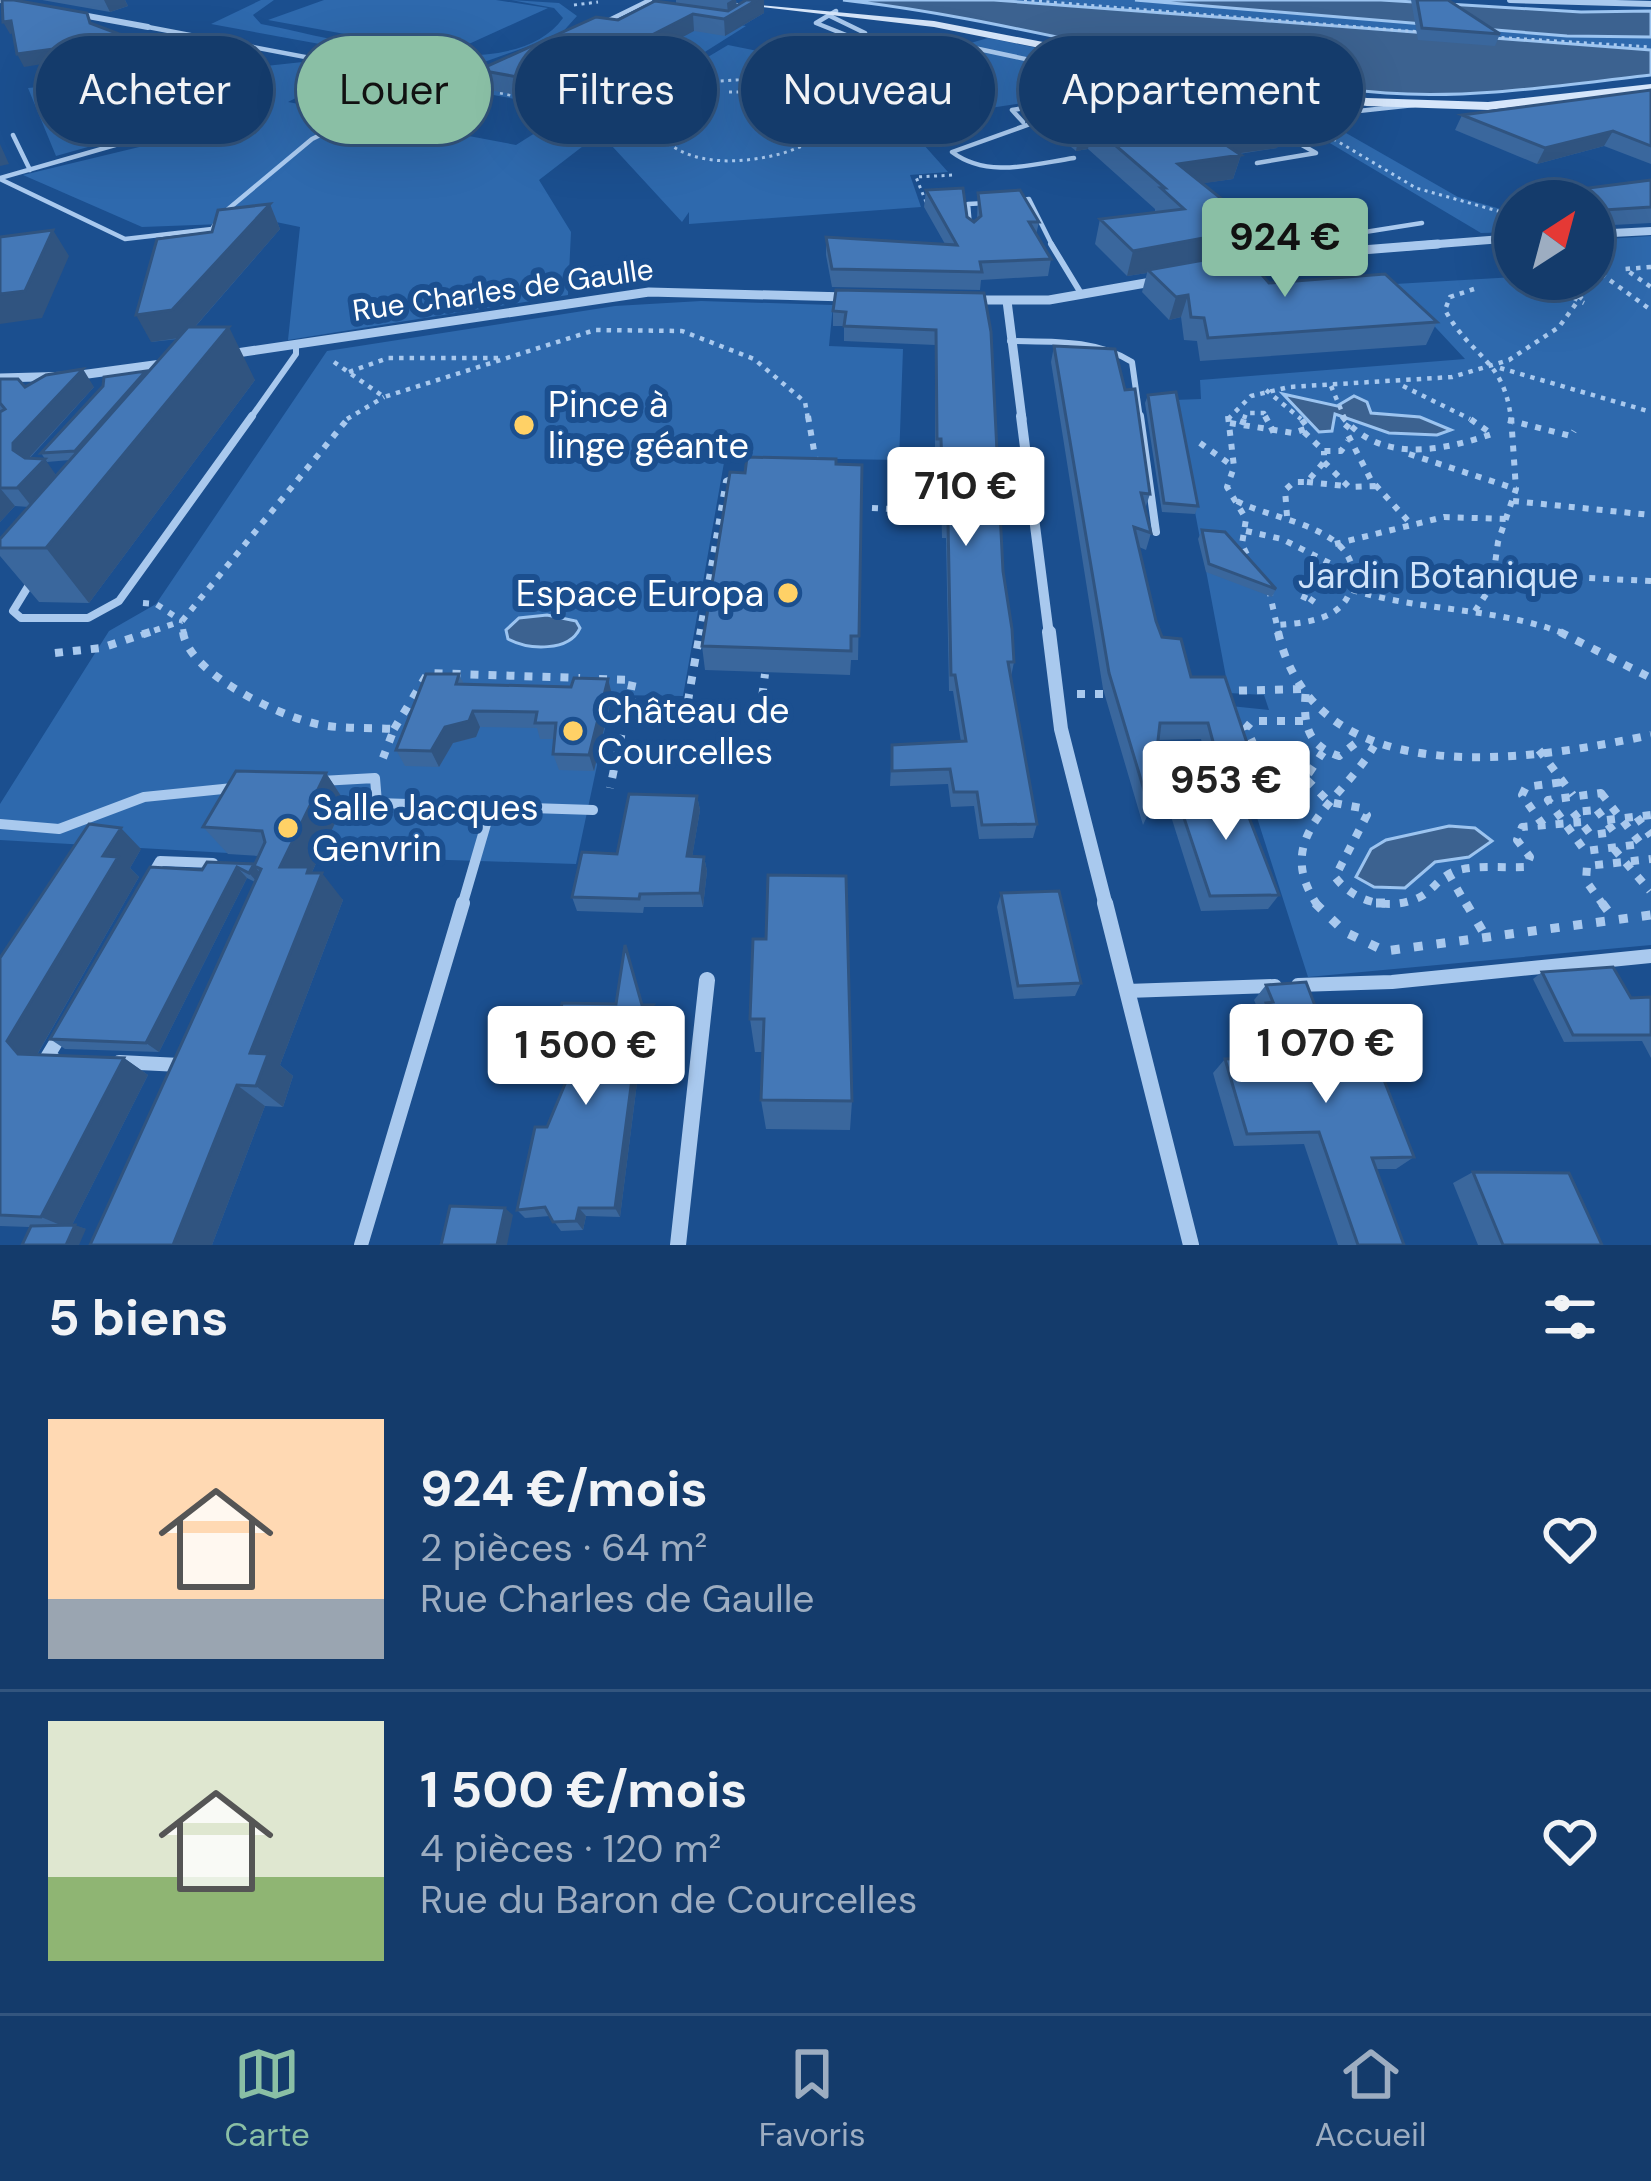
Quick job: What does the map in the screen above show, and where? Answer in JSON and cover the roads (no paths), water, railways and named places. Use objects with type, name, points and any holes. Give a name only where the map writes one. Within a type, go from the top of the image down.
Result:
[{"type":"street","points":[[0,0],[148,27]]},
{"type":"street","points":[[708,0],[934,24],[1019,41]]},
{"type":"street","points":[[1510,0],[1651,4]]},
{"type":"street","points":[[1363,100],[1520,104],[1651,88]]},
{"type":"street","points":[[1614,233],[1651,231]]},
{"type":"street","points":[[1222,270],[1386,248],[1494,240]]},
{"type":"street","points":[[963,300],[1006,302],[1082,295],[1175,278]]},
{"type":"street","name":"Rue Charles de Gaulle","points":[[222,355],[492,311],[649,292],[855,298]]},
{"type":"street","points":[[1006,302],[1056,693],[1190,1245]]},
{"type":"street","points":[[0,378],[182,361]]},
{"type":"street","points":[[678,1245],[707,980]]},
{"type":"lane","points":[[587,31],[650,0]]},
{"type":"lane","points":[[848,36],[816,23],[832,14],[865,33]]},
{"type":"lane","points":[[100,30],[99,26],[114,18]]},
{"type":"lane","points":[[148,27],[450,83],[484,81],[505,71]]},
{"type":"lane","points":[[1363,110],[1415,105]]},
{"type":"lane","points":[[1019,124],[952,152],[977,166],[1074,158]]},
{"type":"lane","points":[[13,136],[30,170]]},
{"type":"lane","points":[[0,179],[119,144]]},
{"type":"lane","points":[[0,179],[125,238],[212,229],[236,202],[306,144]]},
{"type":"lane","points":[[1256,163],[1316,153],[1300,144]]},
{"type":"lane","points":[[973,232],[967,220],[968,204],[1029,199],[1070,282],[1082,295]]},
{"type":"lane","points":[[1386,248],[1366,232],[1422,223]]},
{"type":"lane","points":[[1267,262],[1301,290]]},
{"type":"lane","points":[[1010,341],[1081,345],[1123,355],[1132,362],[1156,532]]},
{"type":"lane","points":[[42,568],[15,602],[13,611],[21,618],[88,617],[118,601],[296,355],[296,344]]},
{"type":"lane","points":[[48,388],[56,376]]},
{"type":"lane","points":[[312,782],[375,778],[377,803],[593,810]]},
{"type":"lane","points":[[0,824],[59,830],[145,797],[250,786]]},
{"type":"lane","points":[[362,1245],[491,807]]},
{"type":"lane","points":[[137,901],[160,861],[231,864]]},
{"type":"lane","points":[[1127,991],[1392,982],[1651,956]]},
{"type":"lane","points":[[69,1019],[46,1059],[70,1060]]},
{"type":"lane","points":[[94,1061],[189,1065],[181,1085]]},
{"type":"place","name":"Pince à linge géante","points":[[524,425]]},
{"type":"place","name":"Espace Europa","points":[[788,593]]},
{"type":"place","name":"Château de Courcelles","points":[[573,731]]},
{"type":"place","name":"Salle Jacques Genvrin","points":[[288,828]]},
{"type":"park label","name":"Jardin Botanique","points":[[1438,575]]}]
